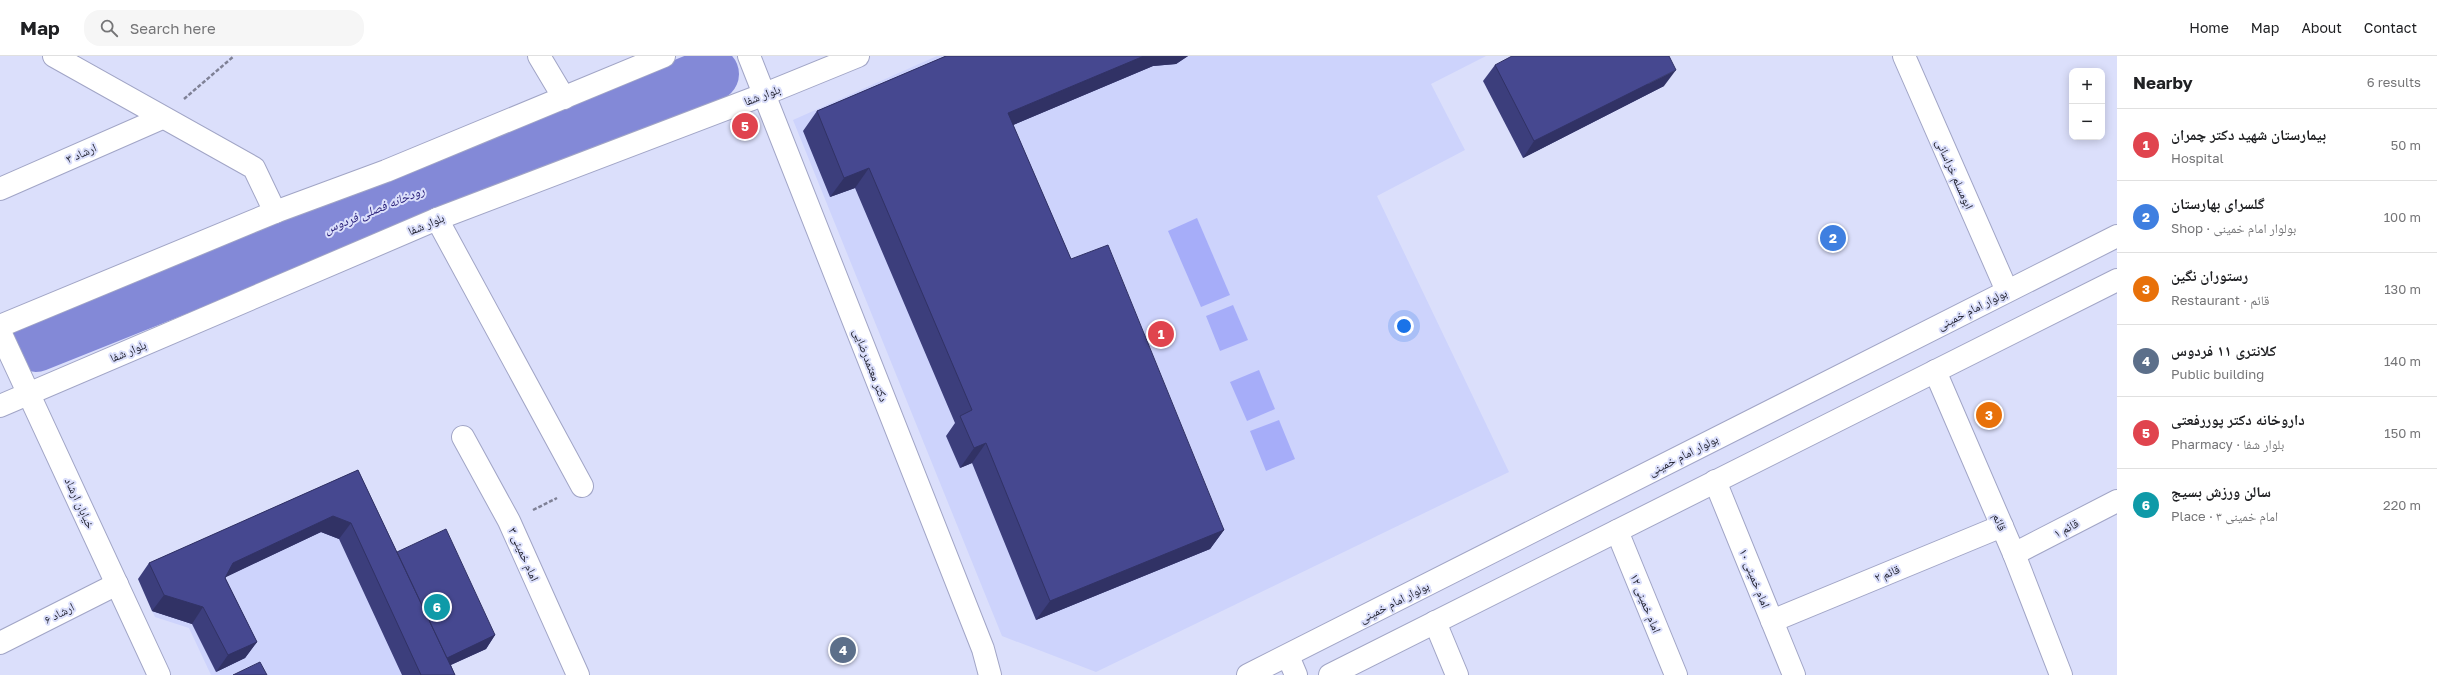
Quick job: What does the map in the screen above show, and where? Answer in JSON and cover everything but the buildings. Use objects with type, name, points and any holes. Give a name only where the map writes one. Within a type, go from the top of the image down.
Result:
[{"type":"street","points":[[54,56],[162,118],[254,168],[275,212]]},
{"type":"street","points":[[539,56],[564,98]]},
{"type":"street","points":[[0,326],[275,212],[386,171],[664,56]]},
{"type":"street","name":"دکتر معتمد‌رضایی","points":[[748,56],[765,94],[983,649],[990,675]]},
{"type":"street","name":"بلوار شفا","points":[[0,406],[412,229],[765,94],[858,56]]},
{"type":"street","name":"ابومسلم خراسانی","points":[[1904,56],[2006,291]]},
{"type":"street","name":"ارشاد ۳","points":[[0,189],[162,118]]},
{"type":"street","points":[[437,219],[582,486]]},
{"type":"street","name":"بولوار امام خمینی","points":[[1248,675],[1292,665],[2006,291],[2117,236]]},
{"type":"street","points":[[1330,675],[2117,280]]},
{"type":"street","name":"خیابان ارشاد","points":[[0,332],[159,675]]},
{"type":"street","name":"قائم","points":[[1935,371],[2014,554],[2061,675]]},
{"type":"street","name":"امام خمینی ۳","points":[[463,437],[509,522],[578,675]]},
{"type":"street","name":"امام خمینی ۱۰","points":[[1716,481],[1794,675]]},
{"type":"street","name":"قائم ۱","points":[[2014,554],[2117,501]]},
{"type":"street","name":"قائم ۲","points":[[1772,621],[2002,526]]},
{"type":"street","name":"امام خمینی ۱۲","points":[[1617,532],[1676,675]]},
{"type":"street","name":"ارشاد ۶","points":[[0,643],[117,584]]},
{"type":"street","points":[[1435,622],[1457,675]]},
{"type":"street","points":[[983,649],[984,675]]},
{"type":"street","points":[[983,649],[1000,675]]},
{"type":"path","points":[[162,118],[234,56]]},
{"type":"path","points":[[386,171],[412,229]]},
{"type":"path","points":[[509,522],[582,486]]},
{"type":"shaded area","points":[[937,56],[1486,56],[1431,84],[1465,150],[1377,196],[1509,472],[1096,672],[1002,636],[793,120]]},
{"type":"shaded area","points":[[1197,218],[1230,295],[1201,307],[1168,231]]},
{"type":"shaded area","points":[[1233,305],[1248,340],[1220,351],[1206,316]]},
{"type":"shaded area","points":[[1259,370],[1275,409],[1247,421],[1230,382]]},
{"type":"shaded area","points":[[1279,420],[1295,459],[1266,471],[1250,431]]},
{"type":"shaded area","points":[[347,486],[436,675],[211,675],[189,628],[155,617],[138,579]]},
{"type":"waterway","name":"رودخانه فصلی فردوس","points":[[36,345],[712,74]]},
{"type":"place","name":"داروخانه دکتر پوررفعتی","points":[[745,126]]},
{"type":"place","name":"گلسرای بهارستان","points":[[1833,238]]},
{"type":"place","name":"بیمارستان شهید دکتر چمران","points":[[1161,334]]},
{"type":"place","name":"رستوران نگین","points":[[1989,415]]},
{"type":"place","name":"سالن ورزش بسیج","points":[[437,607]]},
{"type":"place","name":"کلانتری ۱۱ فردوس","points":[[843,650]]}]
